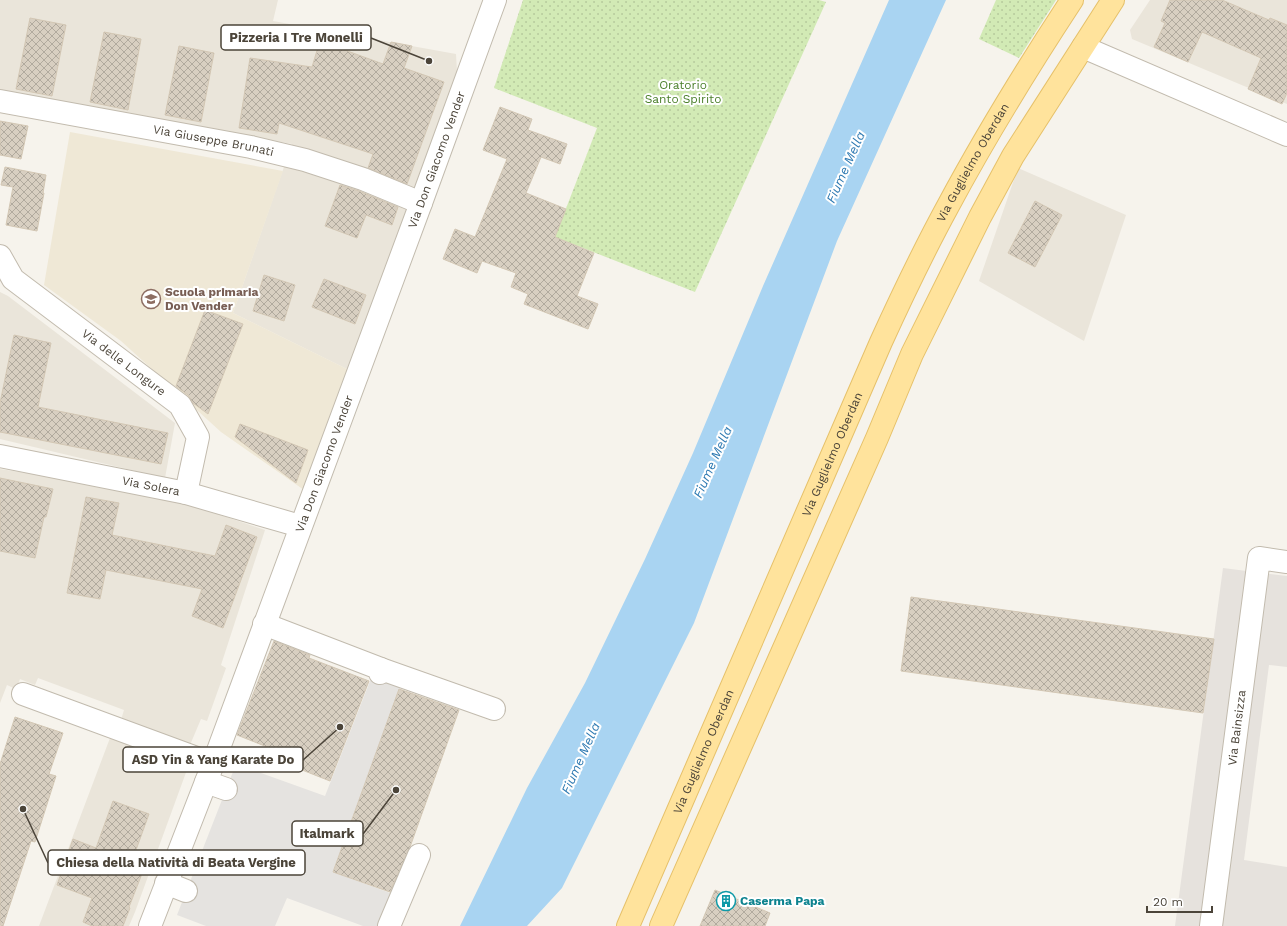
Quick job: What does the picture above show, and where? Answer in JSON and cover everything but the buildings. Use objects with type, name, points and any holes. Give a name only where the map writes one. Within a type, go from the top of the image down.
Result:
[{"type":"main road","name":"Via Guglielmo Oberdan","points":[[628,926],[881,342],[904,293],[948,206],[975,158],[1029,66],[1072,0]]},
{"type":"main road","points":[[661,926],[877,438],[912,354],[980,217],[1013,156],[1113,0]]},
{"type":"street","name":"Via Don Giacomo Vender","points":[[150,926],[176,887],[209,773],[495,0]]},
{"type":"street","points":[[1083,46],[1287,135]]},
{"type":"street","name":"Via Giuseppe Brunati","points":[[0,101],[251,147],[304,160],[363,180],[421,203]]},
{"type":"street","name":"Via delle Longure","points":[[0,256],[6,277],[180,405],[198,437],[186,493]]},
{"type":"street","name":"Via Solera","points":[[0,456],[186,493],[300,526]]},
{"type":"street","name":"Via Bainsizza","points":[[1211,926],[1259,558],[1287,562]]},
{"type":"street","points":[[264,624],[380,671],[494,709]]},
{"type":"street","points":[[23,694],[209,773],[226,790]]},
{"type":"street","points":[[389,926],[419,855]]},
{"type":"shaded area","points":[[0,0],[278,0],[273,21],[456,54],[457,72],[349,370],[233,313],[292,144],[0,91]]},
{"type":"shaded area","points":[[1150,0],[1287,0],[1287,104],[1132,39],[1130,30]]},
{"type":"shaded area","name":"Scuola primaria Don Vender","points":[[70,132],[283,171],[233,313],[349,370],[304,490],[221,432],[121,341],[44,285]]},
{"type":"shaded area","points":[[1018,168],[1126,215],[1084,341],[979,281]]},
{"type":"shaded area","points":[[0,292],[8,296],[175,423],[165,478],[0,439]]},
{"type":"shaded area","points":[[0,469],[152,492],[265,530],[221,665],[226,668],[207,721],[201,719],[190,745],[121,720],[124,710],[38,678],[35,685],[20,679],[16,689],[7,685],[0,703]]},
{"type":"shaded area","points":[[1223,568],[1287,576],[1287,667],[1269,665],[1244,860],[1287,867],[1287,926],[1175,926]]},
{"type":"shaded area","points":[[374,671],[402,681],[333,872],[393,894],[380,926],[363,926],[287,898],[275,926],[206,926],[177,915],[236,764],[325,796]]},
{"type":"shaded area","points":[[110,738],[188,767],[135,912],[129,926],[39,926]]},
{"type":"green space","name":"Oratorio Santo Spirito","points":[[523,0],[819,0],[826,2],[695,292],[555,237],[597,128],[494,88]]},
{"type":"green space","points":[[996,0],[1056,0],[1019,58],[979,39]]},
{"type":"water","name":"Fiume Mella","points":[[889,0],[946,0],[837,241],[694,623],[562,888],[527,926],[460,926],[527,788],[585,683],[645,559],[693,453],[763,286]]},
{"type":"place","name":"Pizzeria I Tre Monelli","points":[[429,61]]},
{"type":"place","name":"Scuola primaria Don Vender","points":[[151,299]]},
{"type":"place","name":"ASD Yin & Yang Karate Do","points":[[340,727]]},
{"type":"place","name":"Italmark","points":[[396,790]]},
{"type":"place","name":"Chiesa della Natività di Beata Vergine","points":[[23,809]]},
{"type":"place","name":"Caserma Papa","points":[[726,901]]}]
